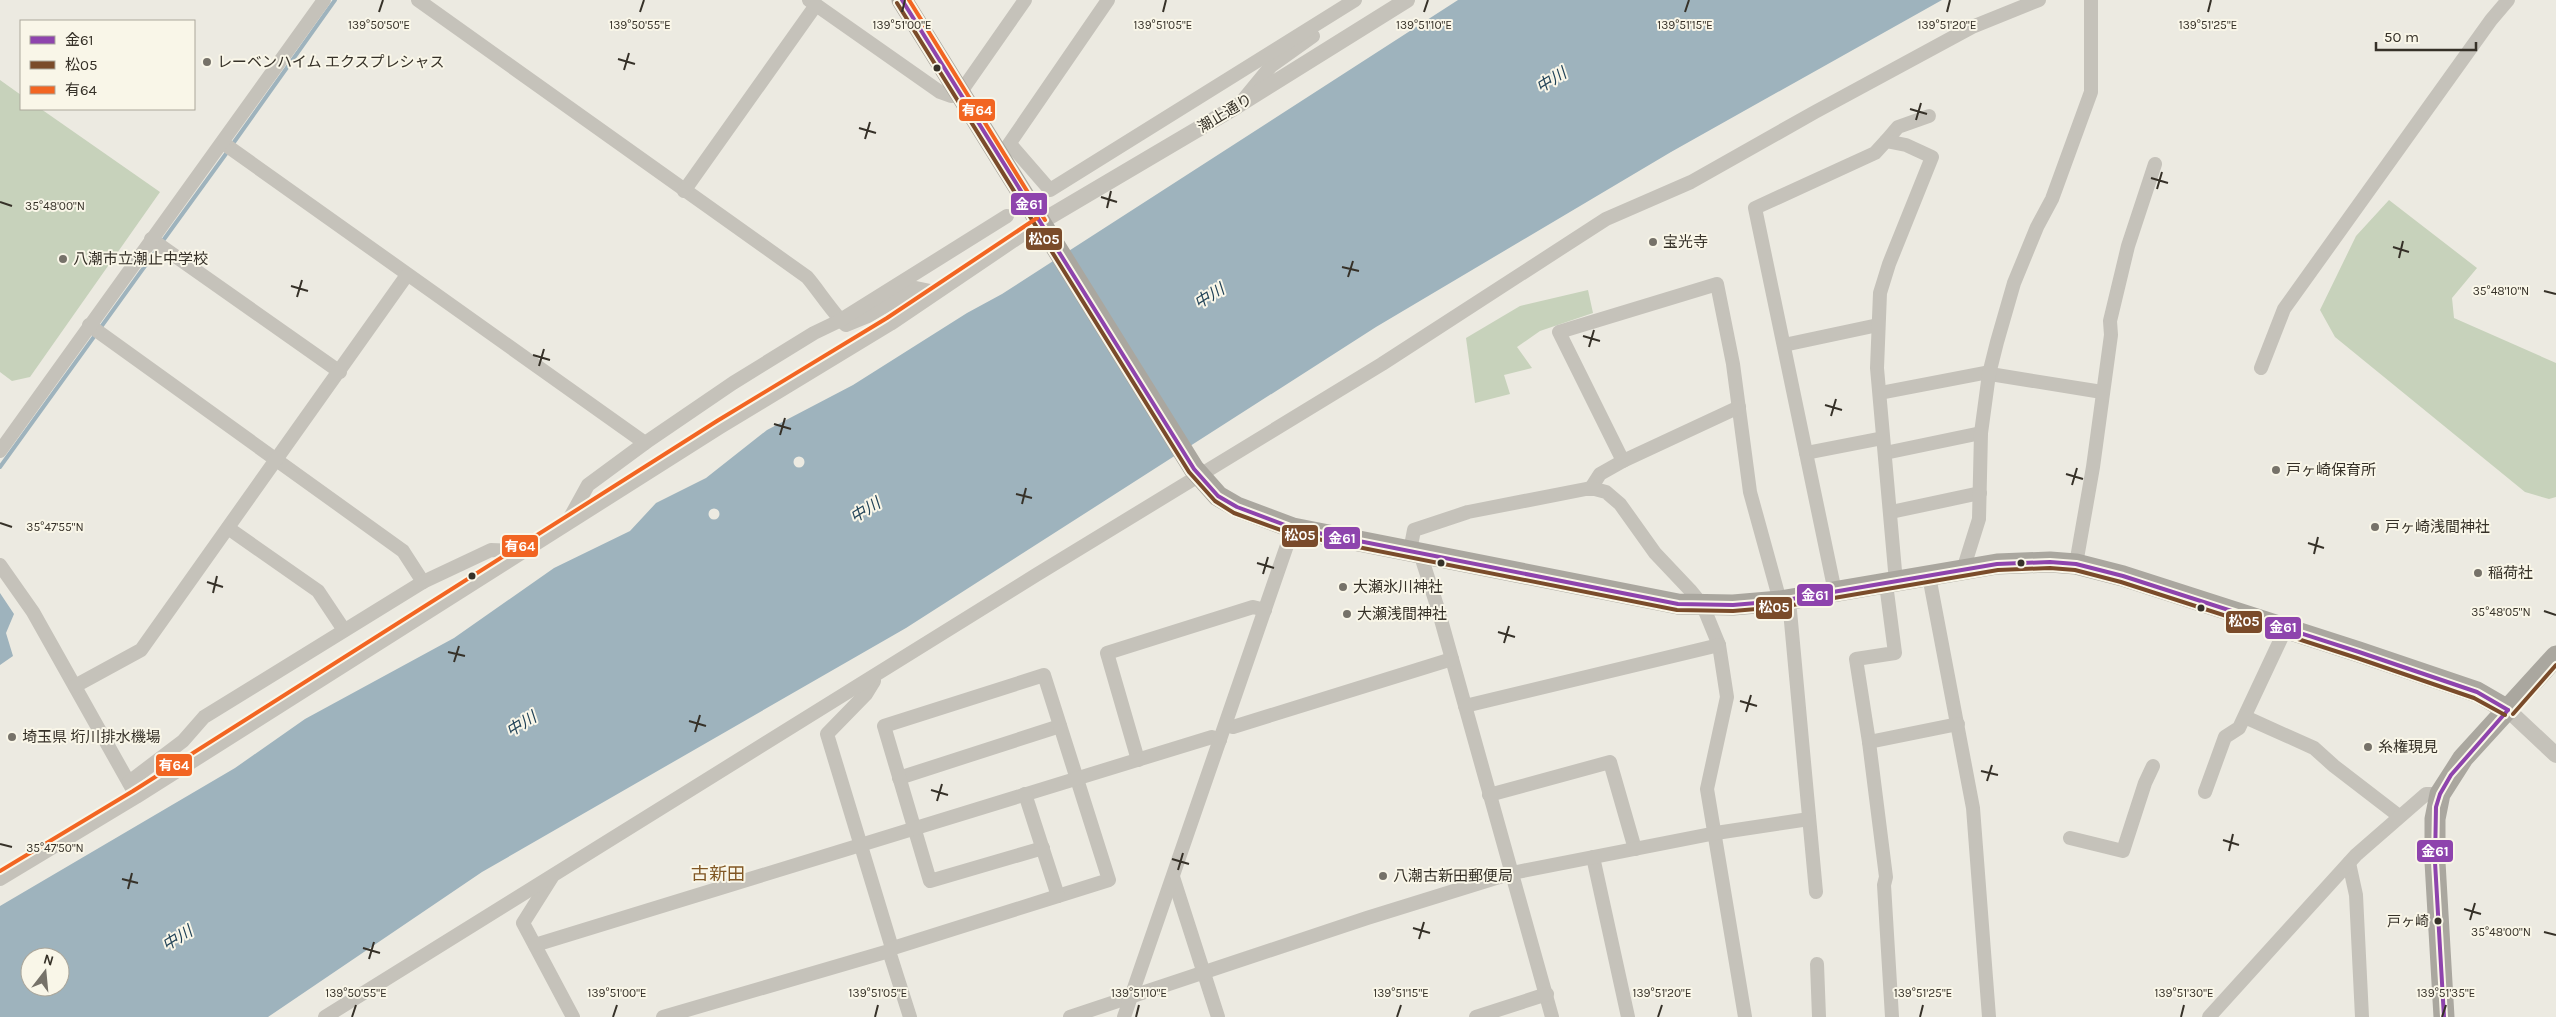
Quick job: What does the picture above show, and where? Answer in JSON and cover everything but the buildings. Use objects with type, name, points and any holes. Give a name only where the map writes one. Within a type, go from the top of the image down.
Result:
[{"type":"main road","points":[[902,0],[960,92],[1005,150],[1045,230],[1197,473],[1218,496],[1237,507],[1293,528],[1623,595],[1703,606],[1784,600],[2021,562],[2076,564],[2123,576],[2286,628],[2477,692],[2508,710]]},
{"type":"main road","points":[[2444,1017],[2435,862],[2435,819],[2440,794],[2464,758],[2556,656]]},
{"type":"street","points":[[0,451],[324,0]]},
{"type":"street","points":[[418,0],[807,277],[834,309],[839,321],[846,325],[868,316],[916,288],[935,292]]},
{"type":"street","points":[[684,191],[813,2],[940,92],[951,96],[960,92],[1025,0]]},
{"type":"street","points":[[1108,0],[1005,150],[1050,190],[1342,2],[1355,0]]},
{"type":"street","name":"潮止通り","points":[[0,878],[132,789],[567,523],[728,421],[890,323],[935,292],[1045,230],[1237,106],[1407,0]]},
{"type":"street","points":[[325,1017],[554,874],[878,676],[1197,473],[1382,364],[1606,219],[1691,182],[1972,27],[2039,0]]},
{"type":"street","points":[[1963,570],[1979,519],[1981,433],[1990,374],[2014,283],[2036,227],[2052,200],[2091,92],[2091,0]]},
{"type":"street","points":[[2261,368],[2284,309],[2491,20],[2508,0]]},
{"type":"street","points":[[1237,106],[1271,66],[1336,18],[1342,2]]},
{"type":"street","points":[[1835,592],[1756,208],[1875,153],[1898,127],[1929,116]]},
{"type":"street","points":[[223,142],[645,443]]},
{"type":"street","points":[[1886,142],[1906,146],[1932,157],[1889,264],[1880,293],[1877,368],[1891,512],[1891,583],[1895,653],[1856,659],[1869,742],[1886,876],[1884,886],[1892,1017]]},
{"type":"street","points":[[2076,564],[2093,467],[2111,335],[2110,321],[2128,246],[2155,164]]},
{"type":"street","points":[[567,523],[588,485],[645,443],[733,383],[814,333],[839,321],[1006,216]]},
{"type":"street","points":[[151,239],[340,372]]},
{"type":"street","points":[[75,686],[141,650],[407,275]]},
{"type":"street","points":[[1623,461],[1560,332],[1717,284],[1739,407],[1750,492],[1784,600],[1816,892]]},
{"type":"street","points":[[88,326],[403,551],[423,582]]},
{"type":"street","points":[[1784,345],[1878,326]]},
{"type":"street","points":[[1880,393],[1990,374],[2102,392]]},
{"type":"street","points":[[1591,488],[1600,474],[1623,461],[1739,407]]},
{"type":"street","points":[[1885,453],[1981,433]]},
{"type":"street","points":[[1806,454],[1883,438]]},
{"type":"street","points":[[1552,1017],[1452,659],[1415,552],[1414,530],[1468,512],[1591,488],[1606,492],[1620,504],[1656,553],[1703,606],[1719,645],[1726,697],[1707,789],[1716,833],[1745,1017]]},
{"type":"street","points":[[1891,512],[1980,493]]},
{"type":"street","points":[[228,528],[318,591],[344,630]]},
{"type":"street","points":[[1124,1017],[1293,528]]},
{"type":"street","points":[[0,565],[33,612],[132,789],[183,741],[204,716],[344,630],[423,582],[492,550],[520,551]]},
{"type":"street","points":[[1929,576],[1973,808],[1988,1017]]},
{"type":"street","points":[[1138,760],[1107,653],[1253,607],[1265,610]]},
{"type":"street","points":[[2205,792],[2225,737],[2239,728],[2286,628]]},
{"type":"street","points":[[1465,706],[1719,645]]},
{"type":"street","points":[[1226,725],[1233,727],[1452,659]]},
{"type":"street","points":[[662,1017],[891,949],[1109,880],[1044,675],[884,726],[930,881],[1043,848]]},
{"type":"street","points":[[878,676],[866,694],[827,734],[862,845],[910,1017]]},
{"type":"street","points":[[2508,710],[2556,755]]},
{"type":"street","points":[[2245,716],[2314,748],[2334,766],[2399,816]]},
{"type":"street","points":[[1869,742],[1958,724]]},
{"type":"street","points":[[899,778],[1060,726]]},
{"type":"street","points":[[535,945],[1212,737],[1220,740]]},
{"type":"street","points":[[1490,795],[1610,762],[1635,849]]},
{"type":"street","points":[[2070,838],[2123,850],[2145,783],[2153,766]]},
{"type":"street","points":[[1025,794],[1058,896]]},
{"type":"street","points":[[2209,1017],[2349,863],[2399,816],[2426,794],[2440,794]]},
{"type":"street","points":[[1070,1017],[1368,918],[1512,873],[1716,833],[1809,819]]},
{"type":"street","points":[[1593,857],[1628,1017]]},
{"type":"street","points":[[2349,863],[2356,895],[2362,1017]]},
{"type":"street","points":[[554,874],[523,923],[573,1017]]},
{"type":"street","points":[[1173,877],[1218,1017]]},
{"type":"street","points":[[1817,964],[1819,1017]]},
{"type":"street","points":[[1476,1017],[1546,994]]},
{"type":"green space","name":"八潮市立潮止中学校","points":[[0,80],[20,94],[20,110],[42,110],[160,192],[30,377],[12,381],[0,372]]},
{"type":"green space","points":[[2389,200],[2477,268],[2452,298],[2454,318],[2556,363],[2556,497],[2549,499],[2525,492],[2335,337],[2320,310],[2356,236]]},
{"type":"green space","points":[[1588,290],[1593,313],[1540,331],[1517,347],[1532,368],[1504,375],[1510,394],[1475,403],[1466,338],[1520,306]]},
{"type":"water","name":"中川","points":[[1458,0],[1942,0],[1671,152],[1376,327],[906,628],[482,872],[268,1017],[0,1017],[0,906],[235,768],[305,719],[454,638],[554,568],[630,531],[656,503],[706,478],[767,430],[853,385],[967,313],[1002,294]]},
{"type":"water","points":[[0,593],[14,614],[6,633],[13,656],[0,665]]},
{"type":"pier","points":[[799,456],[805,462],[799,468],[793,462]]},
{"type":"pier","points":[[714,508],[720,514],[714,520],[708,514]]},
{"type":"waterway","points":[[232,145],[335,0]]},
{"type":"waterway","points":[[162,242],[228,151]]},
{"type":"waterway","points":[[0,467],[158,248]]},
{"type":"transit line","name":"金61","points":[[902,0],[1194,469],[1218,496],[1237,507],[1293,528],[1678,604],[1733,605],[1780,601],[1997,564],[2050,562],[2076,564],[2123,576],[2359,652],[2477,692],[2508,710]]},
{"type":"transit line","name":"有64","points":[[909,0],[1045,220]]},
{"type":"transit line","name":"松05","points":[[897,3],[1189,472],[1215,501],[1234,513],[1292,534],[1677,610],[1733,611],[1781,607],[1998,570],[2050,568],[2075,570],[2121,582],[2357,658],[2474,698],[2505,715]]},
{"type":"transit line","name":"有64","points":[[0,871],[133,791],[717,421],[887,318],[1037,218]]},
{"type":"transit line","name":"松05","points":[[2513,714],[2556,665]]},
{"type":"transit line","name":"金61","points":[[2444,1017],[2435,862],[2436,807],[2440,794],[2451,775],[2508,710]]},
{"type":"place","name":"レーベンハイム エクスプレシャス","points":[[207,62]]},
{"type":"place","name":"宝光寺","points":[[1653,242]]},
{"type":"place","name":"八潮市立潮止中学校","points":[[63,259]]},
{"type":"place","name":"戸ヶ崎保育所","points":[[2276,470]]},
{"type":"place","name":"戸ヶ崎浅間神社","points":[[2375,527]]},
{"type":"place","name":"稲荷社","points":[[2478,573]]},
{"type":"place","name":"大瀬氷川神社","points":[[1343,587]]},
{"type":"place","name":"大瀬浅間神社","points":[[1347,614]]},
{"type":"place","name":"埼玉県 垳川排水機場","points":[[12,737]]},
{"type":"place","name":"糸権現見","points":[[2368,747]]},
{"type":"place","name":"八潮古新田郵便局","points":[[1383,876]]},
{"type":"place","name":"戸ヶ崎","points":[[2438,921]]},
{"type":"district","name":"古新田","points":[[718,874]]}]
